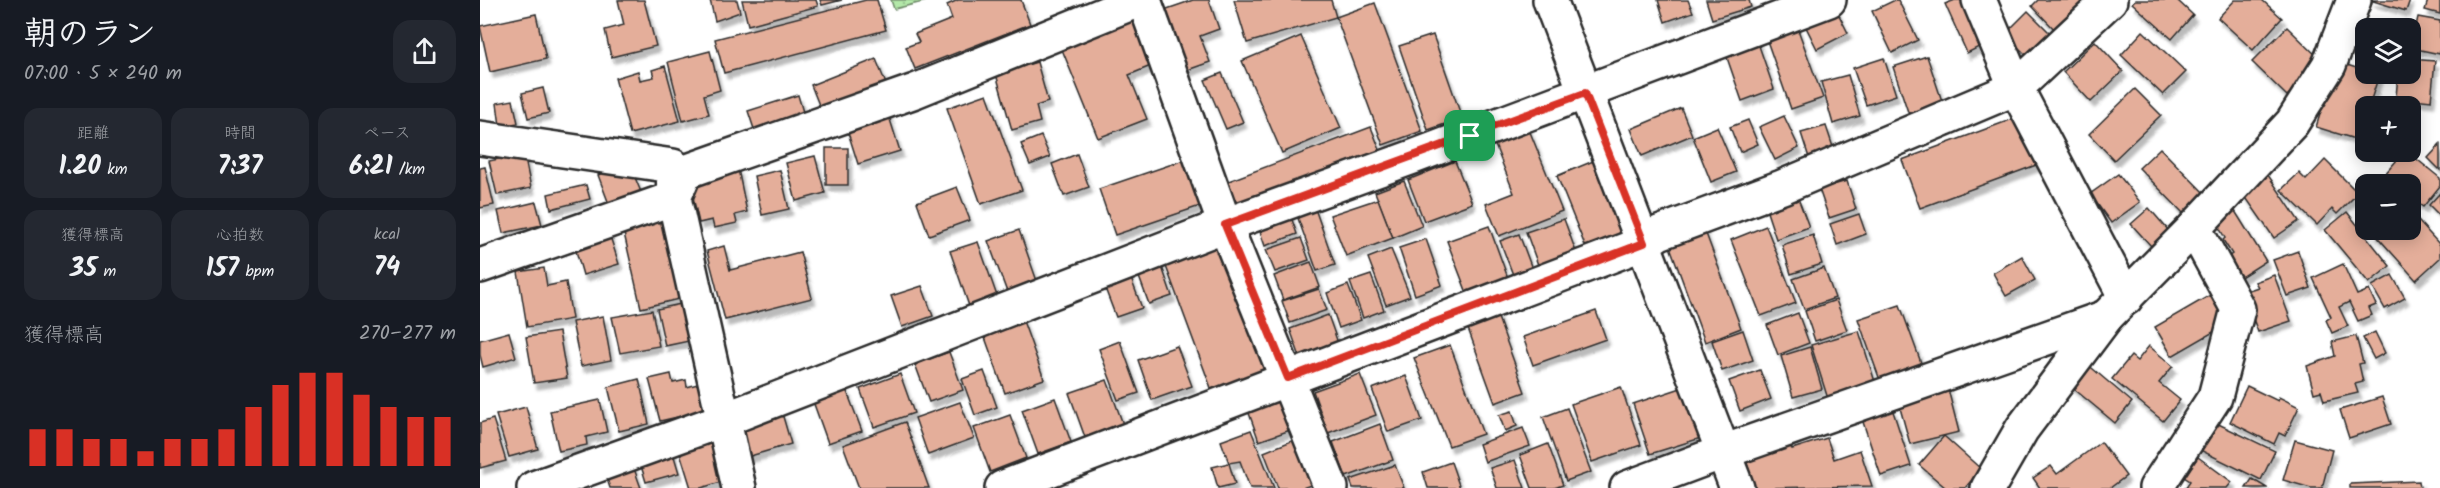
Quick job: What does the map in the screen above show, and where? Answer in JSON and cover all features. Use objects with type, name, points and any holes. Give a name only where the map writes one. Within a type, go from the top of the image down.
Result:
[{"type":"street","points":[[480,266],[674,198],[685,172],[915,91],[1139,0]]},
{"type":"street","points":[[1144,0],[1225,225],[1331,488]]},
{"type":"street","points":[[1550,0],[1737,488]]},
{"type":"street","points":[[534,488],[723,420],[1225,225],[1585,93],[1829,0]]},
{"type":"street","points":[[1978,0],[2116,308]]},
{"type":"street","points":[[1002,488],[1644,243],[1659,233],[1782,188],[2016,88],[2110,0]]},
{"type":"street","points":[[1988,488],[2022,429],[2116,308],[2292,123],[2329,65],[2354,0]]},
{"type":"street","points":[[480,138],[673,166],[674,198],[739,488]]},
{"type":"street","points":[[2156,488],[2216,397],[2238,309],[2194,228]]},
{"type":"street","points":[[1627,488],[2116,308]]},
{"type":"green space","points":[[891,0],[931,0],[894,9]]},
{"type":"building","points":[[618,0],[644,0],[656,46],[611,57],[605,30],[624,25]]},
{"type":"building","points":[[710,0],[737,0],[740,12],[715,21]]},
{"type":"building","points":[[742,0],[816,0],[818,6],[748,25]]},
{"type":"building","points":[[820,0],[842,0],[822,5]]},
{"type":"building","points":[[866,0],[877,0],[886,30],[724,73],[715,39]]},
{"type":"building","points":[[958,0],[1021,0],[1030,24],[915,69],[906,47],[919,42],[915,34],[952,19],[947,5]]},
{"type":"building","points":[[1193,0],[1209,0],[1219,29],[1200,36],[1210,62],[1182,72],[1161,11]]},
{"type":"building","points":[[1234,0],[1331,0],[1336,17],[1247,43]]},
{"type":"building","points":[[1658,0],[1688,0],[1693,12],[1665,22]]},
{"type":"building","points":[[1706,0],[1749,0],[1751,7],[1712,19]]},
{"type":"building","points":[[1898,0],[1918,40],[1892,53],[1872,11]]},
{"type":"building","points":[[1955,0],[1967,0],[1987,43],[1967,53],[1945,4]]},
{"type":"building","points":[[2038,0],[2081,0],[2088,7],[2059,34],[2032,6]]},
{"type":"building","points":[[2135,0],[2177,0],[2193,15],[2172,39],[2132,3]]},
{"type":"building","points":[[2235,0],[2262,0],[2282,18],[2253,50],[2218,18]]},
{"type":"building","points":[[2370,0],[2410,0],[2406,11]]},
{"type":"building","points":[[2428,0],[2440,0],[2440,14],[2425,10]]},
{"type":"building","points":[[1375,3],[1422,131],[1383,145],[1336,17]]},
{"type":"building","points":[[1834,5],[1848,33],[1817,49],[1803,21]]},
{"type":"building","points":[[2028,11],[2058,41],[2035,64],[2005,34]]},
{"type":"building","points":[[536,14],[546,59],[490,72],[480,26]]},
{"type":"building","points":[[1139,16],[1158,63],[1129,75],[1147,119],[1098,138],[1061,47]]},
{"type":"building","points":[[2418,17],[2440,21],[2440,54],[2421,50],[2421,18]]},
{"type":"building","points":[[1796,24],[1823,98],[1791,109],[1765,35]]},
{"type":"building","points":[[2287,27],[2322,61],[2287,96],[2252,62]]},
{"type":"building","points":[[2143,31],[2186,72],[2163,95],[2121,55]]},
{"type":"building","points":[[1433,35],[1462,118],[1428,130],[1399,46]]},
{"type":"building","points":[[1301,36],[1341,128],[1282,153],[1242,61]]},
{"type":"building","points":[[1756,37],[1774,89],[1742,101],[1724,49]]},
{"type":"building","points":[[2095,41],[2123,71],[2091,102],[2063,72]]},
{"type":"building","points":[[710,51],[720,90],[704,95],[709,114],[683,121],[668,62]]},
{"type":"building","points":[[1927,56],[1944,107],[1910,118],[1893,67]]},
{"type":"building","points":[[1884,58],[1896,95],[1866,105],[1853,68]]},
{"type":"building","points":[[876,59],[888,89],[823,115],[811,85]]},
{"type":"building","points":[[2421,60],[2435,61],[2431,101],[2421,100],[2421,96],[2396,96],[2397,84],[2421,84]]},
{"type":"building","points":[[1037,62],[1048,102],[1036,106],[1040,122],[1012,130],[996,74]]},
{"type":"building","points":[[2344,64],[2355,68],[2355,84],[2376,84],[2372,96],[2355,96],[2355,139],[2316,127],[2333,73]]},
{"type":"building","points":[[665,66],[680,121],[630,134],[615,78],[638,71],[640,80],[654,77],[652,70]]},
{"type":"building","points":[[1222,73],[1243,122],[1226,129],[1205,80]]},
{"type":"building","points":[[1848,75],[1860,116],[1833,124],[1821,82]]},
{"type":"building","points":[[543,88],[549,113],[528,118],[522,93]]},
{"type":"building","points":[[2135,89],[2161,115],[2114,160],[2089,134]]},
{"type":"building","points":[[987,94],[1022,190],[981,204],[947,108]]},
{"type":"building","points":[[798,95],[805,119],[756,135],[748,111]]},
{"type":"building","points":[[513,100],[518,123],[500,126],[497,103]]},
{"type":"building","points":[[1681,108],[1692,135],[1642,156],[1631,129]]},
{"type":"building","points":[[888,113],[900,151],[858,164],[846,126]]},
{"type":"building","points":[[1784,116],[1799,148],[1775,160],[1759,127]]},
{"type":"building","points":[[2021,116],[2039,164],[1920,208],[1902,160]]},
{"type":"building","points":[[1748,120],[1758,144],[1740,152],[1730,127]]},
{"type":"building","points":[[1526,122],[1562,211],[1499,236],[1486,204],[1514,193],[1491,135]]},
{"type":"building","points":[[1826,126],[1836,156],[1811,164],[1801,133]]},
{"type":"building","points":[[1371,127],[1380,150],[1234,204],[1226,182]]},
{"type":"building","points":[[1717,127],[1736,172],[1711,182],[1693,137]]},
{"type":"building","points":[[1041,136],[1050,157],[1030,165],[1021,144]]},
{"type":"building","points":[[2440,145],[2440,170],[2428,158]]},
{"type":"building","points":[[826,148],[848,148],[848,185],[826,185]]},
{"type":"building","points":[[2160,148],[2205,194],[2184,214],[2139,168]]},
{"type":"building","points":[[524,154],[531,188],[497,195],[489,161]]},
{"type":"building","points":[[1077,154],[1089,187],[1064,196],[1052,164]]},
{"type":"building","points":[[815,156],[825,193],[796,201],[786,163]]},
{"type":"building","points":[[1603,157],[1632,230],[1586,248],[1557,176]]},
{"type":"building","points":[[1184,160],[1200,206],[1115,235],[1099,189]]},
{"type":"building","points":[[2325,160],[2355,190],[2355,196],[2337,214],[2332,209],[2317,225],[2281,190],[2299,173],[2306,180]]},
{"type":"building","points":[[1455,161],[1472,203],[1424,221],[1408,180]]},
{"type":"building","points":[[2395,162],[2420,162],[2440,178],[2440,186],[2423,207],[2421,205],[2421,174],[2385,174]]},
{"type":"building","points":[[629,163],[641,192],[609,204],[598,175]]},
{"type":"building","points":[[485,167],[494,205],[480,208],[480,168]]},
{"type":"building","points":[[738,169],[747,212],[735,215],[737,223],[714,228],[712,220],[699,223],[689,180]]},
{"type":"building","points":[[780,170],[789,209],[762,215],[754,176]]},
{"type":"building","points":[[2118,174],[2140,202],[2111,223],[2090,194]]},
{"type":"building","points":[[2268,175],[2299,221],[2274,238],[2242,192]]},
{"type":"building","points":[[1404,181],[1422,226],[1393,238],[1375,192]]},
{"type":"building","points":[[1847,181],[1856,209],[1829,218],[1819,189]]},
{"type":"building","points":[[586,185],[590,199],[551,209],[548,194]]},
{"type":"building","points":[[957,187],[970,220],[929,235],[917,202]]},
{"type":"building","points":[[2440,193],[2440,216],[2429,205]]},
{"type":"building","points":[[1798,198],[1809,227],[1776,239],[1766,209]]},
{"type":"building","points":[[1378,199],[1393,238],[1346,256],[1330,215]]},
{"type":"building","points":[[536,202],[542,225],[503,233],[498,211]]},
{"type":"building","points":[[1313,203],[1335,265],[1317,271],[1295,210]]},
{"type":"building","points":[[2149,208],[2169,231],[2151,246],[2131,224]]},
{"type":"building","points":[[662,211],[683,298],[641,308],[621,220]]},
{"type":"building","points":[[1289,211],[1297,234],[1265,246],[1257,223]]},
{"type":"building","points":[[2235,211],[2266,261],[2241,277],[2228,257],[2232,254],[2216,222]]},
{"type":"building","points":[[2347,212],[2355,222],[2355,240],[2369,240],[2390,266],[2369,283],[2325,230]]},
{"type":"building","points":[[1859,214],[1866,234],[1837,245],[1830,224]]},
{"type":"building","points":[[1564,219],[1579,260],[1541,273],[1526,232]]},
{"type":"building","points":[[1701,220],[1741,328],[1705,342],[1665,233]]},
{"type":"building","points":[[2421,224],[2440,245],[2440,258],[2416,280],[2380,240],[2421,240]]},
{"type":"building","points":[[1489,226],[1508,278],[1467,293],[1447,241]]},
{"type":"building","points":[[1766,226],[1796,303],[1761,316],[1731,240]]},
{"type":"building","points":[[1019,230],[1037,281],[1007,292],[988,241]]},
{"type":"building","points":[[609,233],[619,264],[583,275],[574,244]]},
{"type":"building","points":[[1519,234],[1534,274],[1515,280],[1500,241]]},
{"type":"building","points":[[1813,235],[1822,264],[1791,274],[1782,245]]},
{"type":"building","points":[[1301,238],[1309,260],[1275,272],[1266,250]]},
{"type":"building","points":[[1426,239],[1442,285],[1415,295],[1399,248]]},
{"type":"building","points":[[1220,240],[1270,377],[1214,396],[1164,261]]},
{"type":"building","points":[[978,242],[997,296],[969,306],[950,251]]},
{"type":"building","points":[[724,246],[730,270],[800,252],[812,298],[725,320],[707,251]]},
{"type":"building","points":[[1391,249],[1410,296],[1386,305],[1368,258]]},
{"type":"building","points":[[2298,251],[2311,288],[2287,296],[2273,260]]},
{"type":"building","points":[[2022,256],[2035,280],[2006,296],[1993,273]]},
{"type":"building","points":[[1159,258],[1172,296],[1149,304],[1135,266]]},
{"type":"building","points":[[1311,262],[1320,287],[1283,300],[1274,276]]},
{"type":"building","points":[[2343,264],[2357,295],[2369,290],[2376,305],[2369,308],[2372,315],[2358,321],[2349,302],[2339,307],[2348,326],[2332,333],[2326,320],[2331,317],[2313,278]]},
{"type":"building","points":[[544,268],[547,286],[566,282],[572,319],[527,327],[518,272]]},
{"type":"building","points":[[1824,268],[1835,298],[1804,309],[1793,279]]},
{"type":"building","points":[[1129,273],[1142,308],[1116,317],[1103,283]]},
{"type":"building","points":[[1371,275],[1384,310],[1363,318],[1350,282]]},
{"type":"building","points":[[2274,275],[2291,321],[2258,332],[2243,292],[2258,287],[2255,282]]},
{"type":"building","points":[[2392,275],[2405,298],[2385,309],[2372,286]]},
{"type":"building","points":[[1348,285],[1361,320],[1339,328],[1327,293]]},
{"type":"building","points":[[922,286],[933,316],[902,327],[891,296]]},
{"type":"building","points":[[1319,289],[1327,310],[1290,323],[1282,301]]},
{"type":"building","points":[[2212,294],[2229,323],[2172,356],[2155,327]]},
{"type":"building","points":[[1836,300],[1847,330],[1815,341],[1805,311]]},
{"type":"building","points":[[681,304],[689,341],[665,346],[657,309]]},
{"type":"building","points":[[1900,305],[1923,368],[1881,383],[1858,319]]},
{"type":"building","points":[[652,310],[659,346],[620,353],[612,317]]},
{"type":"building","points":[[1596,311],[1606,339],[1533,365],[1523,337]]},
{"type":"building","points":[[1496,312],[1525,392],[1495,403],[1466,323]]},
{"type":"building","points":[[1798,313],[1809,343],[1778,355],[1767,325]]},
{"type":"building","points":[[1328,315],[1338,343],[1300,357],[1290,329]]},
{"type":"building","points":[[603,316],[611,360],[581,366],[572,322]]},
{"type":"building","points":[[1022,318],[1044,379],[1005,393],[983,332]]},
{"type":"building","points":[[1743,330],[1753,360],[1722,371],[1712,341]]},
{"type":"building","points":[[1859,331],[1876,385],[1828,399],[1811,345]]},
{"type":"building","points":[[509,332],[516,357],[483,367],[480,340]]},
{"type":"building","points":[[559,332],[567,378],[534,383],[526,337]]},
{"type":"building","points":[[2375,332],[2385,353],[2374,359],[2363,338]]},
{"type":"building","points":[[2356,336],[2363,363],[2359,364],[2363,382],[2355,384],[2358,393],[2324,401],[2321,391],[2314,393],[2307,366],[2335,356],[2332,342]]},
{"type":"building","points":[[1120,341],[1139,393],[1118,400],[1099,349]]},
{"type":"building","points":[[1450,345],[1483,434],[1449,446],[1414,358]]},
{"type":"building","points":[[1177,346],[1192,386],[1152,400],[1138,360]]},
{"type":"building","points":[[2149,346],[2173,366],[2159,383],[2180,400],[2163,421],[2112,379],[2131,356],[2137,361]]},
{"type":"building","points":[[1810,347],[1822,389],[1793,397],[1781,356]]},
{"type":"building","points":[[949,352],[963,390],[929,402],[915,364]]},
{"type":"building","points":[[2086,363],[2132,402],[2115,423],[2068,384]]},
{"type":"building","points":[[1760,370],[1771,399],[1740,411],[1729,381]]},
{"type":"building","points":[[984,371],[997,407],[975,415],[962,379]]},
{"type":"building","points":[[671,374],[673,383],[686,380],[687,387],[701,383],[708,410],[660,421],[649,379]]},
{"type":"building","points":[[900,374],[914,413],[874,427],[860,389]]},
{"type":"building","points":[[1360,374],[1376,415],[1328,433],[1313,391]]},
{"type":"building","points":[[1406,376],[1422,420],[1388,432],[1372,389]]},
{"type":"building","points":[[639,379],[649,424],[619,431],[608,387]]},
{"type":"building","points":[[1107,380],[1124,427],[1086,440],[1069,393]]},
{"type":"building","points":[[843,381],[862,431],[828,443],[810,393]]},
{"type":"building","points":[[1947,385],[1959,432],[1910,444],[1897,397]]},
{"type":"building","points":[[2247,386],[2278,401],[2279,397],[2299,407],[2285,436],[2279,433],[2274,444],[2230,422]]},
{"type":"building","points":[[1621,387],[1641,445],[1592,462],[1571,404]]},
{"type":"building","points":[[1684,387],[1701,438],[1650,454],[1633,404]]},
{"type":"building","points":[[1281,391],[1296,428],[1259,441],[1245,402]]},
{"type":"building","points":[[2382,397],[2391,424],[2349,438],[2340,410]]},
{"type":"building","points":[[1055,398],[1071,442],[1038,454],[1022,410]]},
{"type":"building","points":[[600,400],[607,432],[586,437],[587,445],[559,451],[550,411]]},
{"type":"building","points":[[960,402],[974,438],[928,455],[915,418]]},
{"type":"building","points":[[526,407],[538,449],[509,457],[496,415]]},
{"type":"building","points":[[1567,408],[1591,472],[1566,481],[1543,417]]},
{"type":"building","points":[[1892,408],[1911,466],[1881,476],[1862,419]]},
{"type":"building","points":[[1512,411],[1517,426],[1505,431],[1499,415]]},
{"type":"building","points":[[782,413],[791,444],[747,457],[738,426]]},
{"type":"building","points":[[1010,415],[1026,458],[990,472],[974,428]]},
{"type":"building","points":[[493,419],[506,461],[480,468],[480,423]]},
{"type":"building","points":[[2208,419],[2275,451],[2261,480],[2194,447]]},
{"type":"building","points":[[905,422],[929,488],[859,488],[843,445]]},
{"type":"building","points":[[1380,424],[1393,460],[1346,477],[1333,442]]},
{"type":"building","points":[[1523,428],[1530,446],[1485,462],[1479,444]]},
{"type":"building","points":[[1251,430],[1274,488],[1250,488],[1240,461],[1229,463],[1221,441]]},
{"type":"building","points":[[710,433],[724,481],[701,488],[691,488],[677,443]]},
{"type":"building","points":[[1944,436],[1981,469],[1965,488],[1946,488],[1919,465]]},
{"type":"building","points":[[1299,438],[1317,483],[1302,488],[1278,488],[1264,452]]},
{"type":"building","points":[[1827,438],[1834,459],[1860,450],[1872,486],[1755,488],[1744,454],[1786,440],[1792,449]]},
{"type":"building","points":[[2295,440],[2332,450],[2322,488],[2311,488],[2283,480]]},
{"type":"building","points":[[2101,442],[2126,476],[2110,488],[2040,488],[2033,478],[2051,466],[2057,474]]},
{"type":"building","points":[[1548,444],[1563,485],[1554,488],[1532,488],[1520,455]]},
{"type":"building","points":[[671,446],[679,473],[646,482],[638,456]]},
{"type":"building","points":[[2198,457],[2232,482],[2227,488],[2185,488],[2190,481],[2184,477]]},
{"type":"building","points":[[631,460],[641,488],[610,488],[604,470]]},
{"type":"building","points":[[1515,460],[1525,488],[1497,488],[1490,468]]},
{"type":"building","points":[[1451,462],[1460,488],[1428,488],[1423,472]]},
{"type":"building","points":[[1229,463],[1235,484],[1218,488],[1212,467]]},
{"type":"building","points":[[1395,465],[1404,488],[1353,488],[1350,480]]},
{"type":"building","points":[[2252,479],[2267,488],[2246,488]]},
{"type":"building","points":[[2419,481],[2420,488],[2350,488],[2350,484]]},
{"type":"route","points":[[1585,93],[1644,243],[1288,378],[1225,225],[1470,136],[1585,93]]}]
